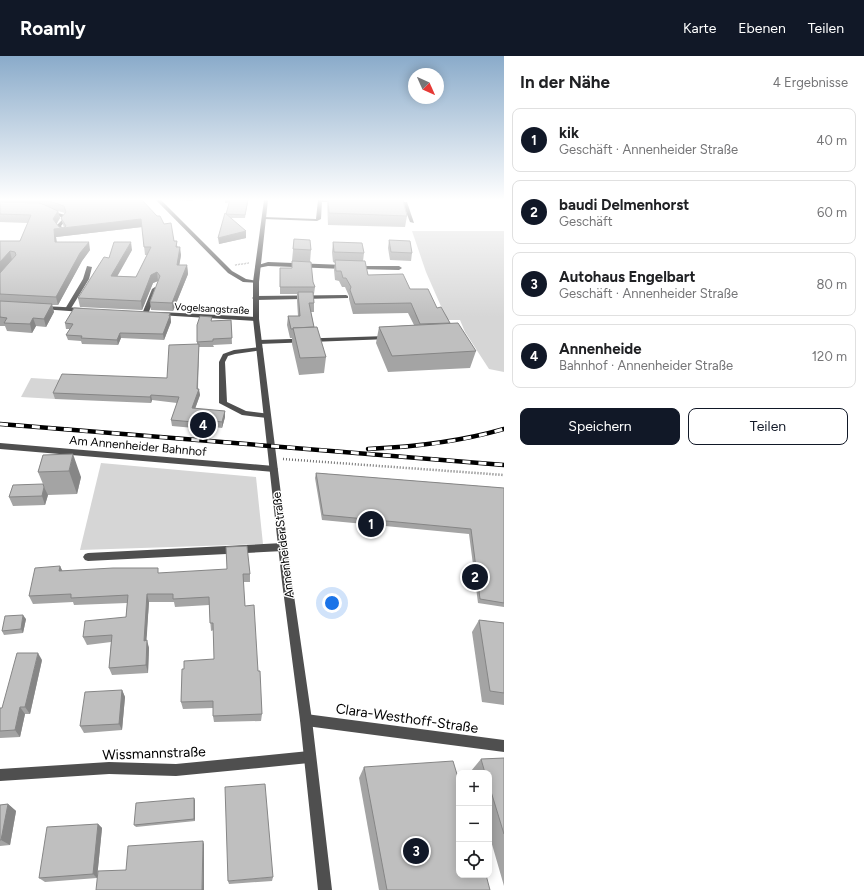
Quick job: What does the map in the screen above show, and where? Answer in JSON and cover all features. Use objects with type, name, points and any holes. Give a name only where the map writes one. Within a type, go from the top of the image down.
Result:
[{"type":"street","points":[[196,239],[230,272],[245,281],[256,282]]},
{"type":"street","name":"Annenheider Straße","points":[[261,239],[256,282],[256,319],[283,547],[306,720],[325,890]]},
{"type":"street","points":[[258,265],[268,264],[399,268]]},
{"type":"street","points":[[68,309],[86,279],[89,267]]},
{"type":"street","points":[[144,314],[157,284]]},
{"type":"street","points":[[256,298],[346,297]]},
{"type":"street","points":[[38,308],[91,311]]},
{"type":"street","name":"Vogelsangstraße","points":[[137,313],[256,319]]},
{"type":"street","points":[[267,416],[245,413],[224,402],[222,362],[225,355],[259,346],[392,338]]},
{"type":"street","name":"Am Annenheider Bahnhof","points":[[0,446],[274,469]]},
{"type":"street","points":[[88,557],[283,547]]},
{"type":"street","name":"Clara-Westhoff-Straße","points":[[306,720],[504,746]]},
{"type":"street","name":"Wissmannstraße","points":[[0,775],[109,768],[176,770],[309,757]]},
{"type":"path","points":[[224,267],[247,263],[258,265]]},
{"type":"path","points":[[272,458],[504,474]]},
{"type":"shaded area","points":[[415,239],[504,239],[504,372],[489,369],[465,332],[460,320],[447,320],[426,272]]},
{"type":"shaded area","points":[[31,378],[64,380],[55,399],[21,397]]},
{"type":"shaded area","points":[[101,463],[256,477],[263,544],[80,550]]},
{"type":"building","points":[[21,239],[55,239],[55,242],[89,242],[80,253],[56,297],[0,294],[0,273],[16,255],[15,252],[10,251],[0,262],[0,241],[20,241]]},
{"type":"building","points":[[143,239],[174,239],[174,241],[177,241],[176,247],[180,247],[177,265],[187,265],[172,303],[150,302],[160,276],[157,272],[151,275],[141,301],[78,298],[104,257],[109,258],[114,242],[131,242],[111,276],[136,277],[151,247],[144,247]]},
{"type":"building","points":[[294,239],[310,240],[311,250],[293,249]]},
{"type":"building","points":[[389,240],[410,241],[412,253],[391,252]]},
{"type":"building","points":[[333,242],[362,243],[364,253],[334,252]]},
{"type":"building","points":[[335,260],[365,261],[368,275],[403,274],[410,289],[428,289],[437,308],[441,307],[450,323],[420,324],[411,303],[355,304],[350,290],[351,287],[346,278],[343,278],[341,271],[336,271]]},
{"type":"building","points":[[292,261],[311,262],[315,287],[280,287],[280,268],[292,268]]},
{"type":"building","points":[[298,292],[313,292],[314,303],[309,303],[314,327],[291,329],[288,316],[300,316]]},
{"type":"building","points":[[0,301],[52,304],[44,319],[33,318],[30,324],[4,323],[7,318],[0,317]]},
{"type":"building","points":[[74,308],[170,313],[170,316],[163,334],[120,333],[117,340],[81,338],[82,336],[66,335],[73,324],[65,323]]},
{"type":"building","points":[[200,316],[212,317],[211,321],[231,320],[232,338],[197,342],[197,325]]},
{"type":"building","points":[[458,323],[476,351],[392,356],[379,327]]},
{"type":"building","points":[[317,327],[326,357],[300,358],[293,328]]},
{"type":"building","points":[[199,344],[197,389],[199,389],[192,408],[225,411],[222,422],[206,420],[205,423],[171,420],[179,397],[53,393],[62,374],[167,378],[169,345]]},
{"type":"building","points":[[73,454],[69,471],[38,472],[43,455]]},
{"type":"building","points":[[316,473],[504,488],[504,603],[480,599],[471,529],[323,515]]},
{"type":"building","points":[[43,484],[44,487],[42,496],[9,497],[13,485]]},
{"type":"building","points":[[247,546],[250,574],[243,574],[245,606],[254,605],[262,714],[213,716],[213,701],[181,702],[182,669],[184,669],[184,661],[214,659],[213,623],[210,623],[209,597],[173,599],[173,594],[147,594],[144,641],[147,640],[146,665],[109,668],[112,635],[83,637],[85,621],[126,617],[128,595],[71,598],[71,594],[29,596],[35,568],[60,566],[59,571],[113,568],[158,568],[158,573],[227,569],[226,547]]},
{"type":"building","points":[[23,615],[21,629],[2,631],[5,616]]},
{"type":"building","points":[[479,620],[504,623],[504,693],[490,691]]},
{"type":"building","points":[[17,653],[38,653],[25,707],[20,707],[15,730],[0,731],[0,708],[2,708]]},
{"type":"building","points":[[122,690],[119,724],[80,726],[85,692]]},
{"type":"building","points":[[504,758],[504,834],[492,795],[492,770],[484,770],[481,759]]},
{"type":"building","points":[[453,761],[456,771],[456,878],[487,878],[490,890],[387,890],[364,767]]},
{"type":"building","points":[[265,784],[273,877],[228,881],[225,787]]},
{"type":"building","points":[[194,798],[194,819],[134,825],[136,803]]},
{"type":"building","points":[[8,804],[1,840],[0,840],[0,805]]},
{"type":"building","points":[[98,824],[93,874],[39,878],[47,827]]},
{"type":"building","points":[[203,841],[202,890],[96,890],[98,871],[126,870],[128,846]]},
{"type":"railway","points":[[0,424],[504,465]]},
{"type":"railway","points":[[368,449],[436,443],[487,434],[504,429]]},
{"type":"place","name":"Annenheide","points":[[203,425]]},
{"type":"place","name":"kik","points":[[371,524]]},
{"type":"place","name":"baudi Delmenhorst","points":[[475,577]]},
{"type":"place","name":"Autohaus Engelbart","points":[[416,851]]}]
